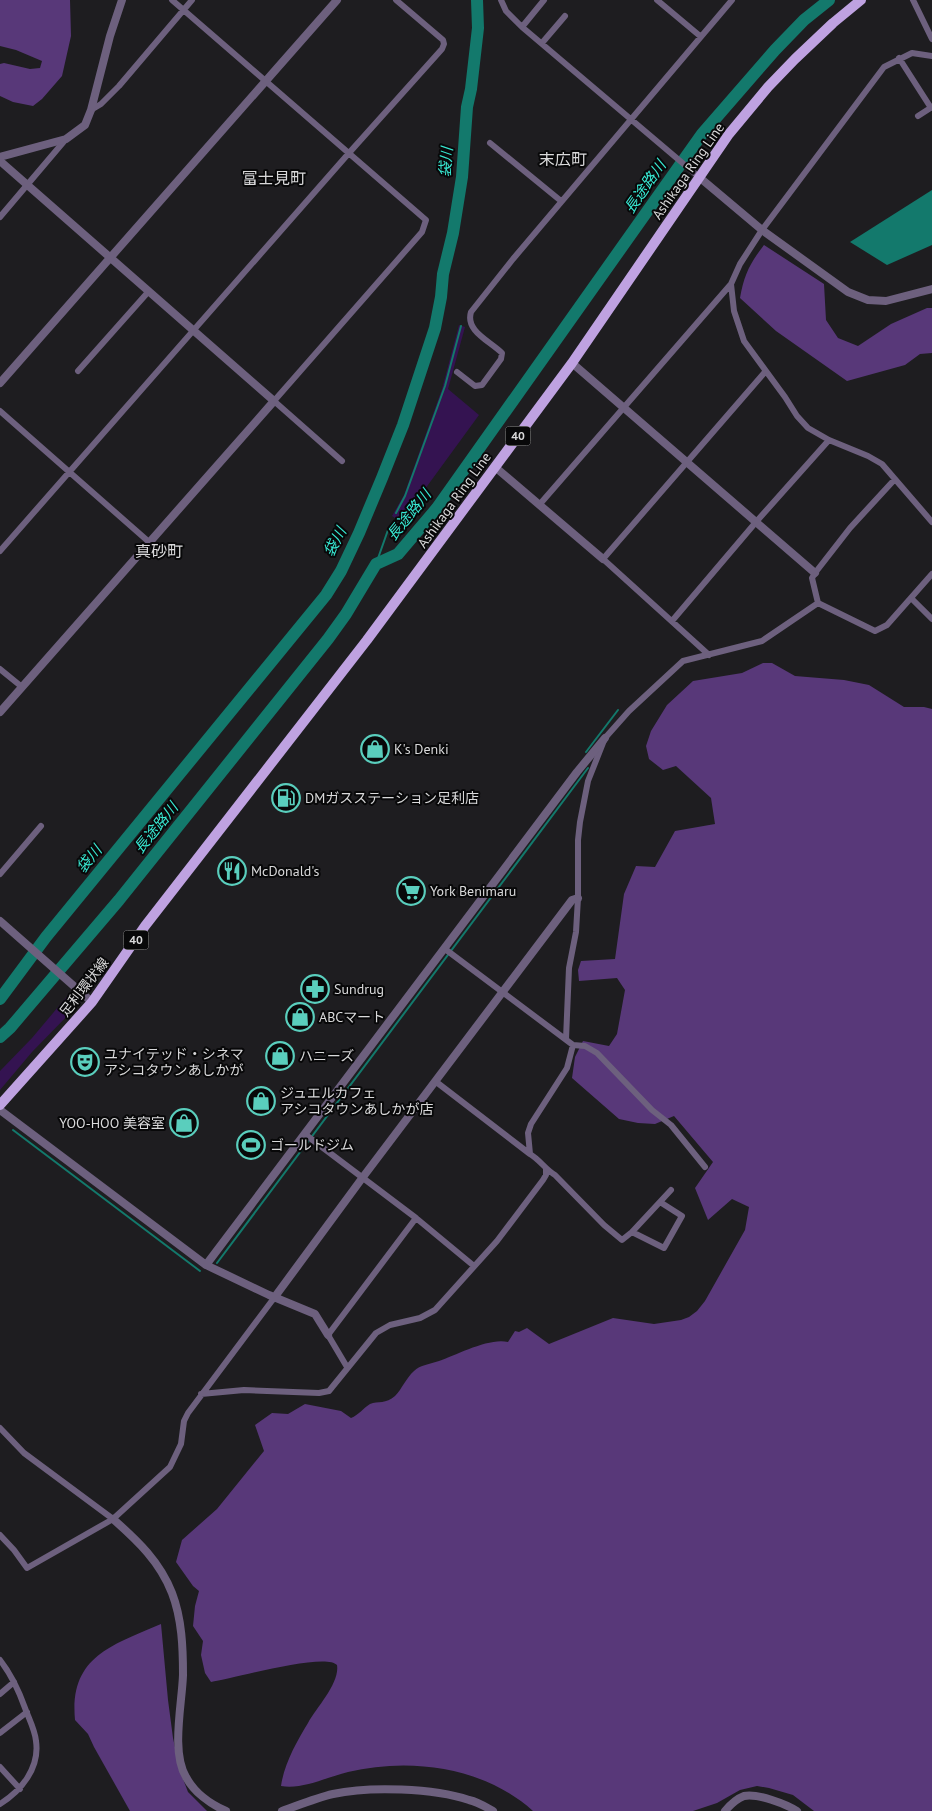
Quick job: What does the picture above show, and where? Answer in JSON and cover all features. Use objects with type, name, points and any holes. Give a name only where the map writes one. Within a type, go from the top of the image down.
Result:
[{"type":"main road","name":"Ashikaga Ring Line","points":[[496,467],[572,363],[730,134],[768,87],[816,38],[861,0]]},
{"type":"main road","name":"足利環状線","points":[[0,1105],[92,1002],[145,926],[367,640],[496,467]]},
{"type":"street","points":[[0,217],[66,139],[85,125],[92,110],[110,36],[122,0]]},
{"type":"street","points":[[0,712],[422,232],[426,220],[172,0]]},
{"type":"street","points":[[92,110],[119,86],[192,0]]},
{"type":"street","points":[[0,383],[337,0]]},
{"type":"street","points":[[0,551],[442,48],[443,40],[396,0]]},
{"type":"street","points":[[501,0],[506,10],[522,27],[674,156],[762,230],[848,292],[868,300],[886,302],[932,290]]},
{"type":"street","points":[[522,27],[544,0]]},
{"type":"street","points":[[657,0],[700,36]]},
{"type":"street","points":[[456,372],[479,387],[501,359],[502,353],[500,350],[471,326],[469,318],[471,312],[631,118],[732,0]]},
{"type":"street","points":[[913,0],[932,40]]},
{"type":"street","points":[[542,43],[565,16]]},
{"type":"street","points":[[540,504],[731,284],[740,264],[762,230],[884,67],[899,58],[912,54],[932,56]]},
{"type":"street","points":[[899,58],[931,107],[918,116]]},
{"type":"street","points":[[0,159],[66,139]]},
{"type":"street","points":[[490,143],[561,202]]},
{"type":"street","points":[[0,159],[342,461]]},
{"type":"street","points":[[731,284],[734,311],[744,341],[797,416],[808,428],[829,440],[875,459],[882,464],[932,522]]},
{"type":"street","points":[[78,371],[149,291]]},
{"type":"street","points":[[572,363],[814,573]]},
{"type":"street","points":[[603,559],[765,372]]},
{"type":"street","points":[[0,412],[149,542]]},
{"type":"street","points":[[672,620],[829,440]]},
{"type":"street","points":[[496,467],[603,559],[709,655]]},
{"type":"street","points":[[818,603],[812,578],[814,573],[850,528],[895,479]]},
{"type":"street","points":[[818,603],[875,631],[887,625],[912,599],[932,574]]},
{"type":"street","points":[[912,599],[932,619]]},
{"type":"street","points":[[206,1266],[577,772],[629,710],[683,661],[762,641],[818,603]]},
{"type":"street","points":[[0,669],[22,687]]},
{"type":"street","points":[[566,1039],[569,968],[576,932],[580,822],[588,782],[605,738]]},
{"type":"street","points":[[0,874],[41,826]]},
{"type":"street","points":[[0,1535],[27,1568],[113,1519],[170,1467],[181,1444],[184,1421],[188,1413],[572,900],[578,898]]},
{"type":"street","points":[[0,921],[92,1002]]},
{"type":"street","points":[[444,949],[573,1045],[585,1046],[597,1053],[652,1110],[671,1125],[705,1167]]},
{"type":"street","points":[[530,1154],[528,1133],[531,1124],[567,1068],[573,1045]]},
{"type":"street","points":[[435,1081],[540,1160],[546,1169],[555,1175],[604,1225],[623,1240],[671,1190]]},
{"type":"street","points":[[0,1110],[206,1266],[274,1298],[315,1314],[347,1367]]},
{"type":"street","points":[[306,1135],[416,1218],[474,1266]]},
{"type":"street","points":[[202,1394],[244,1390],[322,1393],[329,1391],[370,1338],[394,1323],[420,1318],[433,1312],[497,1240],[543,1180],[546,1175],[546,1169]]},
{"type":"street","points":[[632,1232],[664,1248],[682,1216],[660,1202]]},
{"type":"street","points":[[328,1335],[416,1218]]},
{"type":"street","points":[[0,1428],[24,1453],[113,1519],[145,1548],[162,1572],[172,1594],[181,1628],[183,1675],[179,1747],[185,1776],[204,1799],[226,1811]]},
{"type":"street","points":[[0,1660],[14,1682],[27,1712],[37,1743],[32,1770],[20,1789],[0,1804]]},
{"type":"street","points":[[0,1694],[14,1682]]},
{"type":"street","points":[[0,1732],[27,1712]]},
{"type":"street","points":[[0,1767],[20,1789]]},
{"type":"street","points":[[282,1811],[332,1794],[378,1790],[443,1793],[471,1800],[494,1811]]},
{"type":"street","points":[[725,1811],[736,1800],[744,1796],[758,1796],[798,1811]]},
{"type":"shaded area","points":[[0,0],[70,0],[71,36],[62,76],[42,99],[33,106],[13,102],[0,96],[0,64],[4,63],[30,69],[40,68],[42,61],[16,50],[0,46]]},
{"type":"shaded area","points":[[932,190],[932,245],[887,265],[850,242]]},
{"type":"shaded area","points":[[764,245],[824,284],[826,320],[838,338],[858,346],[891,324],[927,308],[932,308],[932,353],[920,354],[905,365],[847,381],[776,331],[740,298],[748,270]]},
{"type":"shaded area","points":[[459,325],[465,327],[448,389],[479,415],[401,522],[392,516],[404,495],[442,389]]},
{"type":"shaded area","points":[[763,663],[772,663],[795,676],[844,680],[869,685],[904,707],[932,709],[932,1811],[814,1811],[793,1795],[757,1786],[740,1790],[717,1803],[693,1811],[533,1811],[514,1796],[470,1775],[446,1769],[421,1766],[372,1768],[348,1772],[306,1785],[281,1786],[285,1769],[300,1737],[332,1687],[337,1672],[337,1665],[329,1662],[297,1664],[211,1682],[205,1673],[201,1655],[203,1641],[193,1626],[199,1591],[193,1586],[176,1562],[182,1540],[217,1509],[264,1451],[255,1425],[272,1413],[288,1414],[305,1404],[341,1411],[351,1418],[370,1404],[392,1399],[411,1374],[419,1367],[483,1344],[501,1341],[508,1342],[515,1331],[519,1332],[527,1328],[549,1344],[613,1318],[654,1324],[689,1317],[705,1301],[745,1230],[749,1207],[732,1199],[708,1220],[695,1188],[713,1162],[674,1116],[655,1124],[619,1119],[572,1078],[575,1057],[583,1041],[609,1046],[617,1034],[625,990],[617,978],[579,981],[578,970],[581,961],[615,959],[624,894],[636,866],[655,867],[675,831],[715,824],[711,798],[676,766],[663,770],[649,759],[646,746],[651,731],[667,705],[693,681],[742,673]]},
{"type":"shaded area","points":[[69,994],[74,998],[73,1010],[32,1052],[0,1090],[0,1071],[32,1038]]},
{"type":"shaded area","points":[[161,1624],[168,1700],[180,1771],[188,1792],[207,1811],[130,1811],[88,1734],[75,1720],[75,1698],[79,1681],[87,1667],[111,1647]]},
{"type":"waterway","name":"袋川","points":[[0,999],[46,937],[326,595],[341,571],[359,533],[403,425],[435,328],[443,274],[453,233],[462,177],[467,107],[478,28],[477,0]]},
{"type":"waterway","name":"長途路川","points":[[0,1037],[10,1028],[119,900],[328,639],[346,614],[376,564],[398,554],[437,508],[702,134],[775,50],[804,20],[829,0]]},
{"type":"waterway","points":[[396,513],[405,496],[445,386],[461,326]]},
{"type":"waterway","points":[[376,564],[388,530]]},
{"type":"waterway","points":[[586,752],[618,710]]},
{"type":"waterway","points":[[217,1263],[588,768]]},
{"type":"waterway","points":[[13,1130],[200,1271]]},
{"type":"place","name":"K's Denki","points":[[375,749]]},
{"type":"place","name":"DMガスステーション足利店","points":[[286,798]]},
{"type":"place","name":"McDonald's","points":[[232,871]]},
{"type":"place","name":"York Benimaru","points":[[411,891]]},
{"type":"place","name":"Sundrug","points":[[315,989]]},
{"type":"place","name":"ABCマート","points":[[300,1017]]},
{"type":"place","name":"ハニーズ","points":[[280,1056]]},
{"type":"place","name":"ユナイテッド・シネマ アシコタウンあしかが","points":[[85,1062]]},
{"type":"place","name":"ジュエルカフェ アシコタウンあしかが店","points":[[261,1101]]},
{"type":"place","name":"YOO-HOO 美容室","points":[[184,1123]]},
{"type":"place","name":"ゴールドジム","points":[[251,1145]]},
{"type":"district","name":"末広町","points":[[563,159]]},
{"type":"district","name":"富士見町","points":[[274,178]]},
{"type":"district","name":"真砂町","points":[[159,551]]}]
